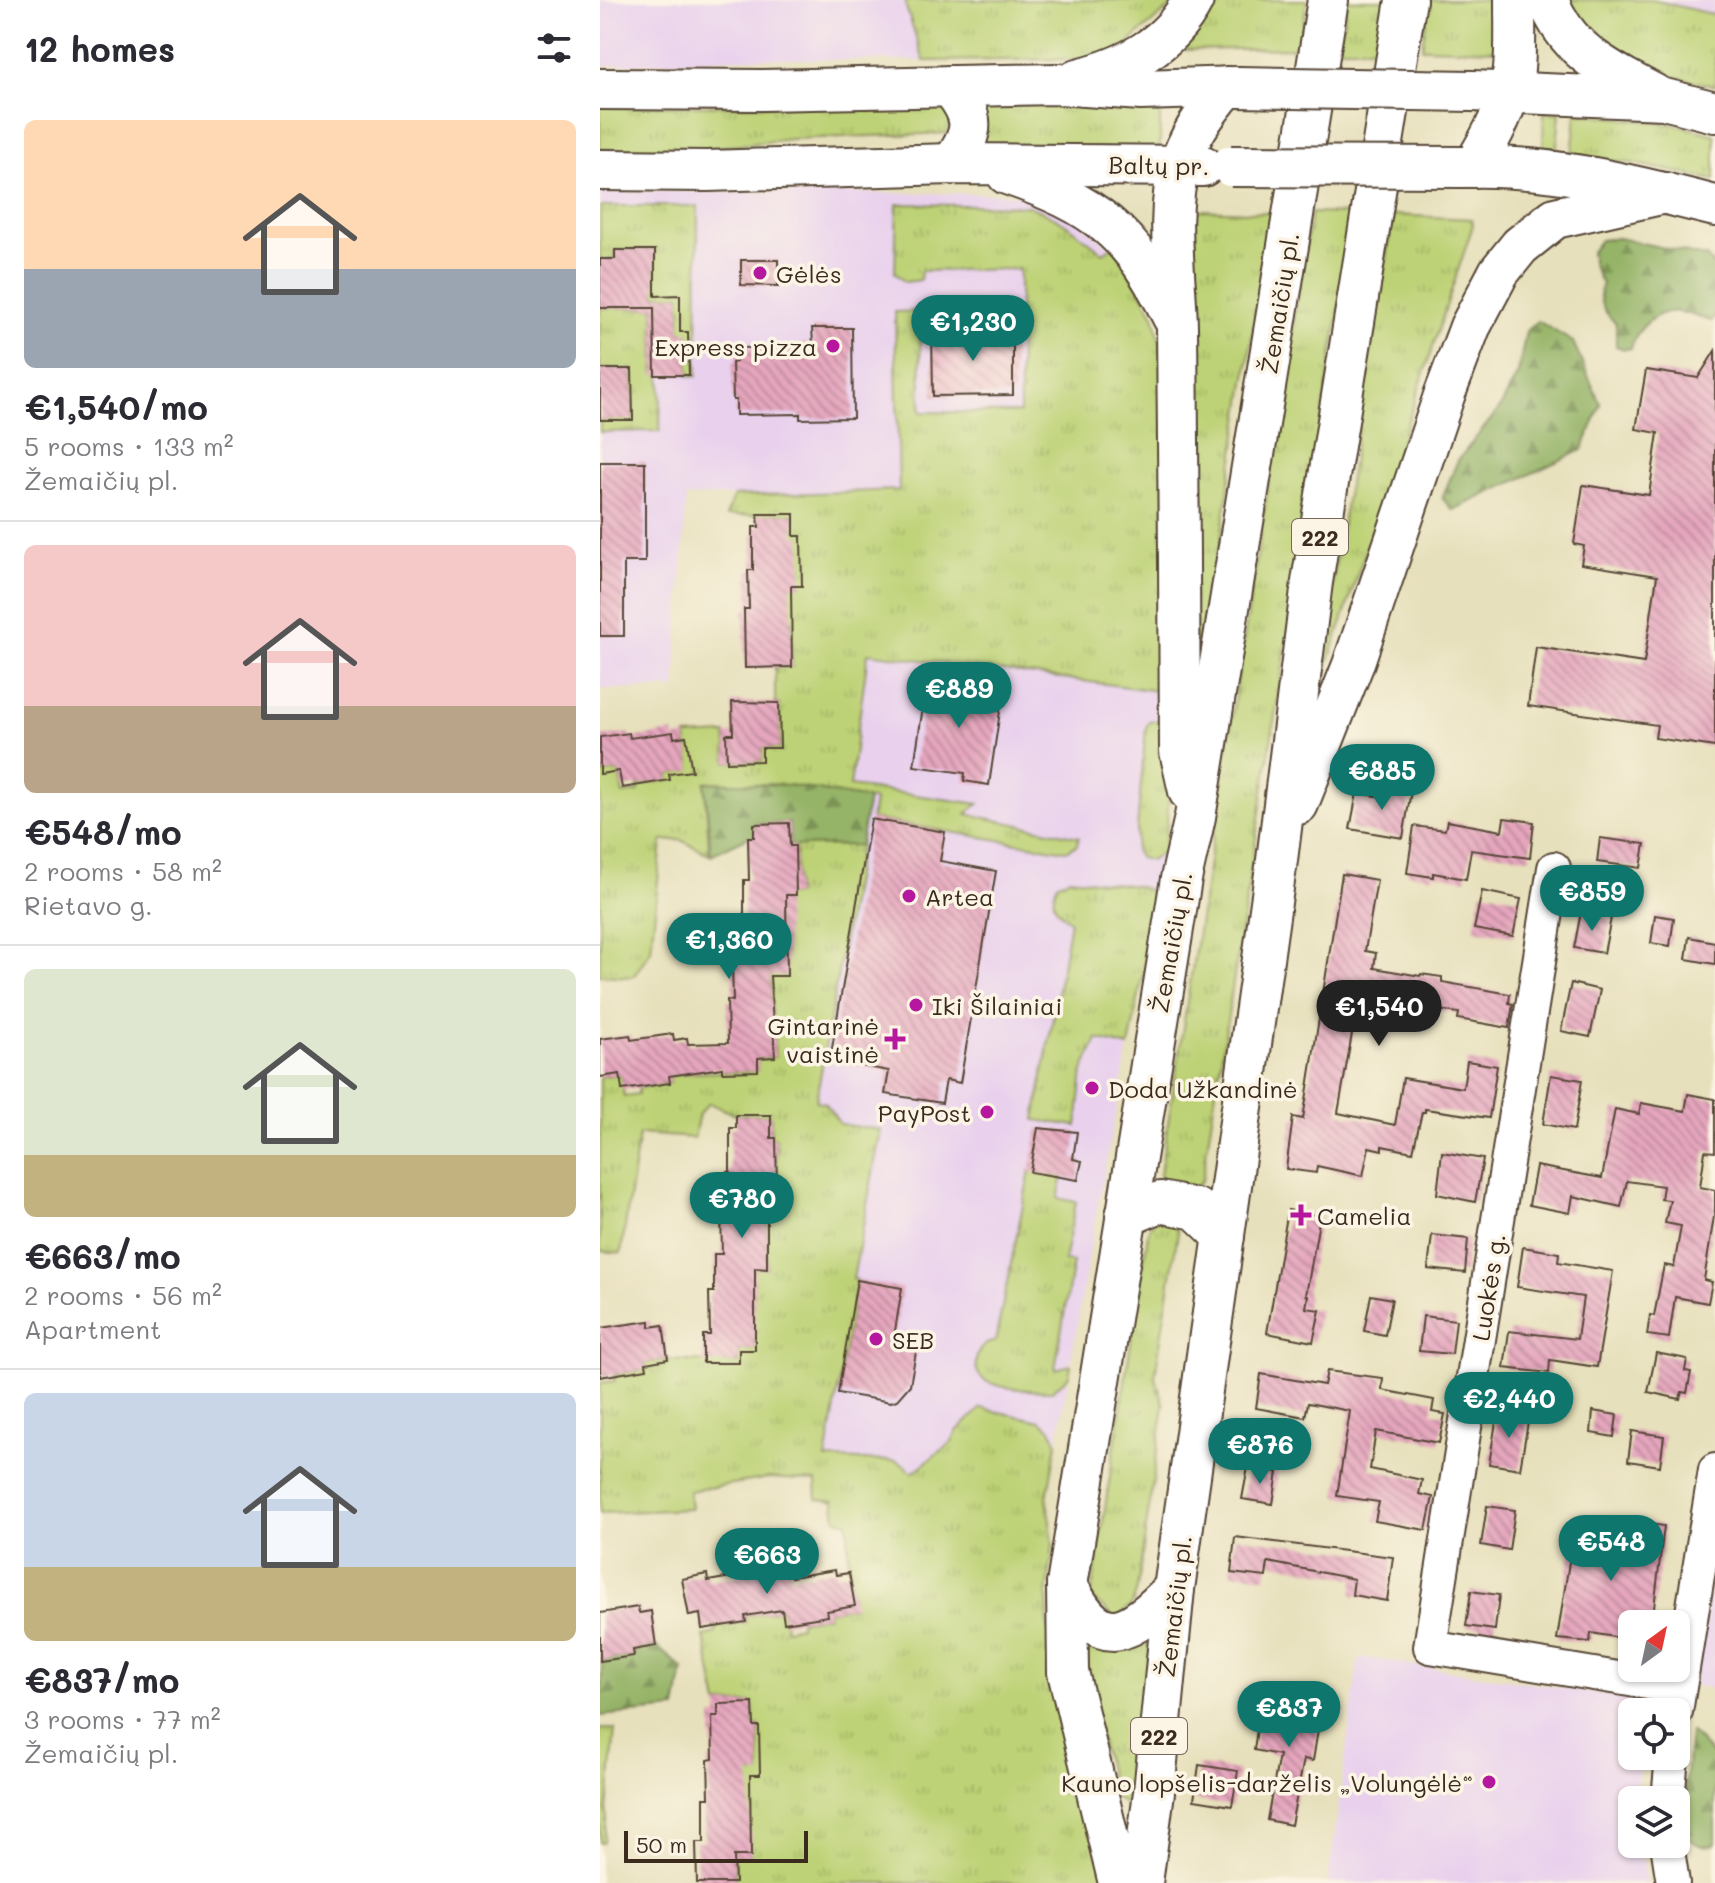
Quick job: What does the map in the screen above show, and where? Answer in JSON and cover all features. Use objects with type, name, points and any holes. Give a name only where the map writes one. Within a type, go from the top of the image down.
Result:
[{"type":"main road","points":[[1058,84],[1111,69],[1151,50],[1172,31],[1193,0]]},
{"type":"main road","name":"Žemaičių pl.","points":[[1119,1883],[1068,1672],[1067,1585],[1328,0]]},
{"type":"main road","name":"Žemaičių pl.","points":[[1142,1883],[1174,1589],[1277,860],[1312,582],[1406,0]]},
{"type":"main road","points":[[1468,167],[1490,140],[1491,92],[1514,68],[1515,0]]},
{"type":"main road","points":[[1548,0],[1561,28],[1574,45],[1609,70],[1664,99]]},
{"type":"main road","points":[[600,89],[762,90],[1058,84],[1141,90],[1233,87],[1491,92],[1664,99],[1715,112]]},
{"type":"main road","points":[[950,86],[964,104],[970,120],[966,164],[1034,183],[1100,216],[1133,249],[1158,286],[1177,325]]},
{"type":"main road","points":[[1195,817],[1180,751],[1177,325],[1173,208],[1179,166],[1190,140],[1207,110],[1233,87]]},
{"type":"main road","name":"Baltų pr.","points":[[600,170],[707,171],[966,164],[1468,167],[1561,173],[1614,181],[1715,206]]},
{"type":"main road","points":[[1277,860],[1353,665],[1470,327],[1499,272],[1520,246],[1555,218],[1665,193]]},
{"type":"main road","points":[[1126,1216],[1160,1202],[1184,1206],[1196,1209],[1224,1236]]},
{"type":"main road","points":[[1067,1585],[1079,1608],[1091,1620],[1111,1630],[1124,1629],[1140,1622],[1174,1589]]},
{"type":"street","name":"Luokės g.","points":[[1554,868],[1430,1647],[1668,1698]]},
{"type":"street","points":[[1677,1698],[1715,1470]]},
{"type":"street","points":[[1669,1858],[1673,1883]]},
{"type":"shaded area","points":[[600,0],[906,0],[924,61],[736,58],[600,66]]},
{"type":"shaded area","points":[[1609,0],[1715,0],[1715,28]]},
{"type":"shaded area","points":[[600,191],[1026,196],[1055,202],[1130,264],[1169,791],[1165,850],[1156,906],[1094,1225],[1057,1443],[1051,1429],[957,1431],[952,1442],[911,1474],[896,1461],[826,1459],[857,1280],[853,1279],[880,1130],[840,1124],[825,1103],[816,1101],[868,800],[848,796],[868,653],[866,492],[686,497],[675,688],[600,689]]},
{"type":"shaded area","points":[[1715,1561],[1715,1689],[1693,1685]]},
{"type":"shaded area","name":"Kauno lopšelis-darželis „Volungėlė“","points":[[1359,1657],[1628,1698],[1618,1698],[1618,1770],[1639,1770],[1637,1786],[1618,1786],[1618,1858],[1643,1858],[1647,1883],[1328,1883]]},
{"type":"green space","points":[[906,0],[1179,0],[1116,53],[1081,59],[924,61]]},
{"type":"green space","points":[[1208,0],[1307,0],[1299,48],[1184,50],[1179,45]]},
{"type":"green space","points":[[1347,0],[1389,0],[1381,48],[1339,48]]},
{"type":"green space","points":[[1429,0],[1502,0],[1500,50],[1422,48]]},
{"type":"green space","points":[[1557,0],[1653,0],[1715,15],[1715,86],[1619,64]]},
{"type":"green space","points":[[982,102],[1160,105],[1160,150],[976,146]]},
{"type":"green space","points":[[939,105],[951,108],[950,133],[791,139],[686,151],[600,149],[600,106]]},
{"type":"green space","points":[[1544,112],[1560,113],[1556,155],[1543,154]]},
{"type":"green space","points":[[1576,113],[1676,125],[1715,135],[1715,180],[1632,163],[1572,157]]},
{"type":"green space","points":[[897,204],[1028,206],[1040,210],[1068,226],[1103,253],[1114,246],[1154,315],[1163,356],[1167,692],[868,653],[850,786],[979,804],[966,814],[1079,837],[1077,845],[1066,851],[871,819],[874,800],[788,785],[705,782],[709,854],[681,840],[662,841],[651,950],[633,977],[600,975],[600,774],[619,771],[623,794],[638,792],[638,785],[669,780],[669,774],[691,770],[686,736],[726,734],[727,762],[762,761],[762,748],[780,748],[775,667],[792,667],[792,620],[786,619],[794,514],[726,516],[734,496],[899,490],[895,312],[920,311],[921,412],[1020,413],[1019,269],[921,271],[920,280],[905,282],[895,273]]},
{"type":"green space","points":[[600,206],[698,206],[697,376],[689,375],[688,333],[680,332],[680,295],[655,296],[655,250],[615,250],[615,259],[600,259]]},
{"type":"green space","points":[[1188,212],[1271,213],[1201,667],[1196,675]]},
{"type":"green space","points":[[1311,213],[1354,214],[1202,1180],[1192,1192],[1162,1186],[1160,1174]]},
{"type":"green space","points":[[1393,215],[1471,219],[1473,225],[1320,688],[1329,605]]},
{"type":"green space","points":[[1618,238],[1706,257],[1715,267],[1715,318],[1711,321],[1679,312],[1663,313],[1643,327],[1631,348],[1616,346],[1616,324],[1602,306],[1602,284],[1591,252],[1600,240]]},
{"type":"green space","points":[[600,308],[654,308],[655,374],[661,375],[660,431],[600,432],[600,420],[633,419],[632,369],[600,369]]},
{"type":"green space","points":[[1538,321],[1573,342],[1601,405],[1582,450],[1453,510],[1442,498],[1458,460],[1500,408],[1518,373],[1526,331]]},
{"type":"green space","points":[[1162,720],[1169,791],[1165,850],[1151,861],[1140,858],[1135,851],[1146,727],[1149,722]]},
{"type":"green space","points":[[705,782],[788,785],[868,799],[860,845],[790,846],[789,823],[755,824],[754,837],[711,855]]},
{"type":"green space","points":[[860,845],[816,1101],[825,1103],[840,1124],[881,1130],[853,1279],[857,1280],[826,1459],[896,1461],[912,1473],[952,1442],[957,1431],[981,1408],[1040,1421],[1051,1429],[1057,1443],[1047,1498],[1053,1544],[1047,1596],[1048,1626],[1106,1883],[735,1883],[734,1856],[750,1856],[745,1775],[760,1774],[759,1726],[754,1726],[753,1703],[718,1704],[704,1636],[716,1633],[716,1627],[746,1622],[745,1616],[782,1610],[786,1629],[800,1626],[800,1621],[828,1616],[827,1611],[854,1606],[849,1573],[848,1522],[836,1519],[834,1501],[817,1499],[816,1481],[769,1478],[689,1491],[691,1509],[600,1513],[600,1383],[615,1381],[614,1375],[646,1369],[645,1363],[665,1360],[739,1363],[739,1350],[755,1349],[752,1268],[767,1268],[763,1188],[777,1188],[776,1138],[771,1138],[771,1115],[736,1115],[709,1103],[699,1114],[694,1138],[639,1134],[621,1253],[600,1251],[600,1077],[620,1074],[624,1096],[638,1094],[638,1088],[670,1083],[669,1076],[757,1071],[758,1058],[775,1057],[770,976],[781,895],[796,895],[795,846]]},
{"type":"green space","points":[[1070,878],[1137,886],[1148,890],[1156,906],[1129,1047],[1097,1039],[1083,1071],[1077,1126],[1035,1120],[1070,921],[1057,909],[1054,895],[1058,883]]},
{"type":"green space","points":[[1030,1171],[1063,1177],[1058,1198],[1076,1202],[1064,1261],[1073,1262],[1055,1369],[1071,1365],[1069,1376],[1052,1391],[997,1385],[983,1379],[976,1369],[980,1351],[995,1342]]},
{"type":"green space","points":[[1155,1220],[1174,1223],[1178,1232],[1155,1376],[1164,1405],[1137,1589],[1132,1605],[1115,1619],[1091,1597],[1149,1228]]},
{"type":"green space","points":[[1084,1637],[1138,1638],[1145,1640],[1149,1650],[1135,1799],[1132,1803],[1123,1803],[1115,1797],[1087,1686]]},
{"type":"green space","points":[[656,1646],[683,1669],[676,1709],[600,1716],[602,1661],[634,1656],[633,1650]]},
{"type":"green space","points":[[600,1729],[615,1729],[604,1843],[600,1843]]},
{"type":"green space","points":[[1690,1731],[1715,1757],[1715,1845],[1701,1846],[1690,1840],[1690,1786],[1685,1786],[1687,1770],[1690,1770]]},
{"type":"building","points":[[615,250],[655,250],[655,296],[680,295],[680,332],[688,332],[689,375],[655,375],[654,308],[600,308],[600,259],[615,259]]},
{"type":"building","name":"Gėlės","points":[[741,260],[778,260],[778,286],[741,285]]},
{"type":"building","points":[[812,328],[852,328],[853,418],[800,419],[800,414],[736,415],[732,363],[736,362],[736,348],[799,347],[799,344],[813,343]]},
{"type":"building","points":[[932,330],[1013,330],[1013,395],[933,396]]},
{"type":"building","points":[[1715,351],[1715,747],[1655,738],[1657,725],[1528,706],[1536,647],[1644,663],[1657,576],[1581,564],[1584,546],[1574,544],[1583,485],[1649,495],[1658,433],[1636,429],[1646,370],[1698,378]]},
{"type":"building","points":[[600,369],[632,369],[633,420],[600,420]]},
{"type":"building","points":[[600,462],[645,462],[645,562],[624,562],[624,636],[600,636]]},
{"type":"building","points":[[758,514],[794,514],[794,536],[801,536],[802,586],[791,586],[792,667],[745,668],[744,609],[749,609],[748,570],[753,570],[753,527],[759,527]]},
{"type":"building","points":[[927,680],[1003,691],[989,785],[964,781],[965,773],[914,766]]},
{"type":"building","points":[[732,702],[779,703],[780,748],[762,748],[762,761],[727,762],[726,734],[733,734]]},
{"type":"building","points":[[673,732],[674,738],[686,736],[692,771],[669,774],[670,780],[622,788],[619,771],[600,774],[600,737],[629,733],[630,738]]},
{"type":"building","points":[[1379,786],[1411,791],[1403,838],[1350,829],[1357,793],[1377,796]]},
{"type":"building","points":[[1504,818],[1534,822],[1530,858],[1471,850],[1466,879],[1433,873],[1433,877],[1407,873],[1414,826],[1445,830],[1447,821],[1502,831]]},
{"type":"building","points":[[871,819],[945,832],[940,861],[996,871],[960,1083],[946,1080],[942,1103],[885,1094],[889,1071],[830,1060]]},
{"type":"building","points":[[789,823],[790,846],[795,846],[796,895],[786,895],[787,976],[770,976],[775,1057],[758,1058],[758,1071],[722,1072],[722,1068],[669,1076],[670,1083],[622,1090],[620,1074],[600,1077],[600,1039],[630,1035],[631,1040],[673,1034],[674,1040],[687,1038],[688,1044],[728,1043],[727,1000],[733,1001],[732,962],[740,962],[744,880],[749,880],[748,837],[754,837],[754,824]]},
{"type":"building","points":[[1600,838],[1645,844],[1641,868],[1597,862]]},
{"type":"building","points":[[1342,874],[1377,880],[1365,951],[1376,953],[1374,968],[1442,977],[1442,982],[1510,994],[1509,1003],[1513,1004],[1509,1028],[1458,1019],[1459,1013],[1416,1007],[1418,996],[1371,988],[1367,1019],[1355,1017],[1338,1113],[1395,1125],[1403,1078],[1463,1088],[1467,1061],[1497,1066],[1489,1118],[1425,1109],[1413,1152],[1382,1146],[1382,1150],[1369,1147],[1363,1176],[1317,1166],[1316,1173],[1286,1169],[1293,1117],[1303,1119]]},
{"type":"building","points":[[1482,891],[1521,899],[1513,936],[1474,929]]},
{"type":"building","points":[[1581,912],[1611,918],[1604,953],[1574,948]]},
{"type":"building","points":[[1655,915],[1674,918],[1670,946],[1651,943]]},
{"type":"building","points":[[1689,937],[1715,942],[1715,964],[1686,959]]},
{"type":"building","points":[[1571,983],[1600,990],[1590,1037],[1561,1031]]},
{"type":"building","points":[[1551,1075],[1582,1080],[1574,1130],[1543,1124]]},
{"type":"building","points":[[1688,1094],[1715,1099],[1715,1152],[1705,1151],[1700,1187],[1715,1190],[1715,1210],[1704,1280],[1712,1282],[1708,1303],[1675,1297],[1669,1338],[1647,1335],[1664,1265],[1674,1267],[1681,1226],[1665,1223],[1670,1200],[1661,1199],[1663,1186],[1627,1181],[1621,1207],[1573,1196],[1570,1213],[1529,1205],[1536,1166],[1602,1178],[1615,1109],[1639,1114],[1641,1103],[1685,1111]]},
{"type":"building","points":[[736,1115],[771,1115],[771,1138],[776,1138],[777,1188],[767,1188],[767,1269],[755,1268],[755,1350],[739,1350],[739,1363],[703,1363],[703,1335],[710,1335],[709,1292],[714,1292],[714,1254],[722,1254],[721,1210],[726,1211],[730,1128],[736,1128]]},
{"type":"building","points":[[1038,1128],[1077,1132],[1073,1159],[1082,1161],[1078,1180],[1030,1172]]},
{"type":"building","points":[[1442,1152],[1483,1159],[1475,1202],[1437,1194]]},
{"type":"building","points":[[1288,1210],[1320,1216],[1306,1295],[1306,1308],[1320,1310],[1313,1342],[1267,1333]]},
{"type":"building","points":[[1432,1235],[1468,1239],[1465,1273],[1428,1269]]},
{"type":"building","points":[[1523,1247],[1559,1253],[1558,1262],[1613,1271],[1597,1367],[1550,1360],[1549,1373],[1504,1368],[1509,1331],[1577,1339],[1583,1297],[1517,1287]]},
{"type":"building","name":"SEB","points":[[857,1280],[902,1288],[894,1337],[918,1341],[910,1385],[897,1400],[891,1402],[838,1393]]},
{"type":"building","points":[[1371,1295],[1392,1299],[1385,1335],[1364,1331]]},
{"type":"building","points":[[1423,1316],[1456,1320],[1452,1354],[1419,1351]]},
{"type":"building","points":[[650,1321],[650,1327],[663,1325],[668,1359],[646,1363],[647,1369],[600,1377],[600,1328]]},
{"type":"building","points":[[1656,1353],[1687,1359],[1685,1371],[1691,1372],[1687,1393],[1682,1392],[1680,1399],[1648,1392]]},
{"type":"building","points":[[1327,1371],[1383,1378],[1382,1390],[1434,1400],[1432,1412],[1445,1414],[1439,1443],[1376,1431],[1370,1469],[1422,1480],[1419,1494],[1433,1497],[1426,1530],[1375,1521],[1379,1502],[1337,1496],[1350,1411],[1308,1403],[1305,1417],[1256,1408],[1261,1374],[1324,1385]]},
{"type":"building","points":[[1498,1410],[1529,1416],[1520,1469],[1489,1464]]},
{"type":"building","points":[[1593,1411],[1617,1415],[1614,1437],[1591,1433]]},
{"type":"building","points":[[1632,1431],[1664,1436],[1660,1466],[1628,1461]]},
{"type":"building","points":[[1248,1467],[1278,1472],[1273,1504],[1242,1499]]},
{"type":"building","points":[[1487,1506],[1515,1510],[1509,1550],[1481,1545]]},
{"type":"building","points":[[1630,1521],[1664,1526],[1654,1610],[1618,1610],[1618,1638],[1591,1633],[1590,1642],[1557,1639],[1574,1530],[1628,1539]]},
{"type":"building","points":[[1235,1537],[1393,1557],[1387,1601],[1352,1595],[1354,1579],[1268,1562],[1266,1577],[1231,1573]]},
{"type":"building","points":[[789,1567],[791,1577],[835,1570],[836,1575],[849,1573],[855,1606],[827,1611],[828,1616],[784,1623],[782,1610],[745,1616],[746,1622],[702,1629],[700,1614],[689,1616],[682,1579],[707,1574],[708,1581]]},
{"type":"building","points":[[1471,1591],[1499,1595],[1495,1630],[1466,1626]]},
{"type":"building","points":[[638,1607],[639,1613],[651,1611],[656,1646],[633,1650],[634,1656],[600,1661],[600,1613]]},
{"type":"building","points":[[1286,1692],[1323,1698],[1313,1761],[1304,1759],[1291,1825],[1267,1820],[1279,1755],[1254,1750],[1259,1714],[1282,1718]]},
{"type":"building","points":[[753,1703],[754,1726],[759,1726],[760,1775],[750,1775],[751,1856],[734,1856],[735,1883],[697,1883],[696,1842],[704,1842],[704,1798],[709,1798],[708,1760],[713,1759],[712,1716],[718,1716],[718,1704]]},
{"type":"building","points":[[1199,1765],[1238,1771],[1232,1806],[1194,1800]]},
{"type":"place","name":"Gėlės","points":[[760,273]]},
{"type":"place","name":"Express pizza","points":[[833,346]]},
{"type":"place","name":"Artea","points":[[909,896]]},
{"type":"place","name":"Iki Šilainiai","points":[[916,1005]]},
{"type":"place","name":"Gintarinė vaistinė","points":[[895,1039]]},
{"type":"place","name":"Doda Užkandinė","points":[[1092,1088]]},
{"type":"place","name":"PayPost","points":[[987,1112]]},
{"type":"place","name":"Camelia","points":[[1301,1215]]},
{"type":"place","name":"SEB","points":[[876,1339]]},
{"type":"place","name":"Kauno lopšelis-darželis „Volungėlė“","points":[[1489,1782]]}]
